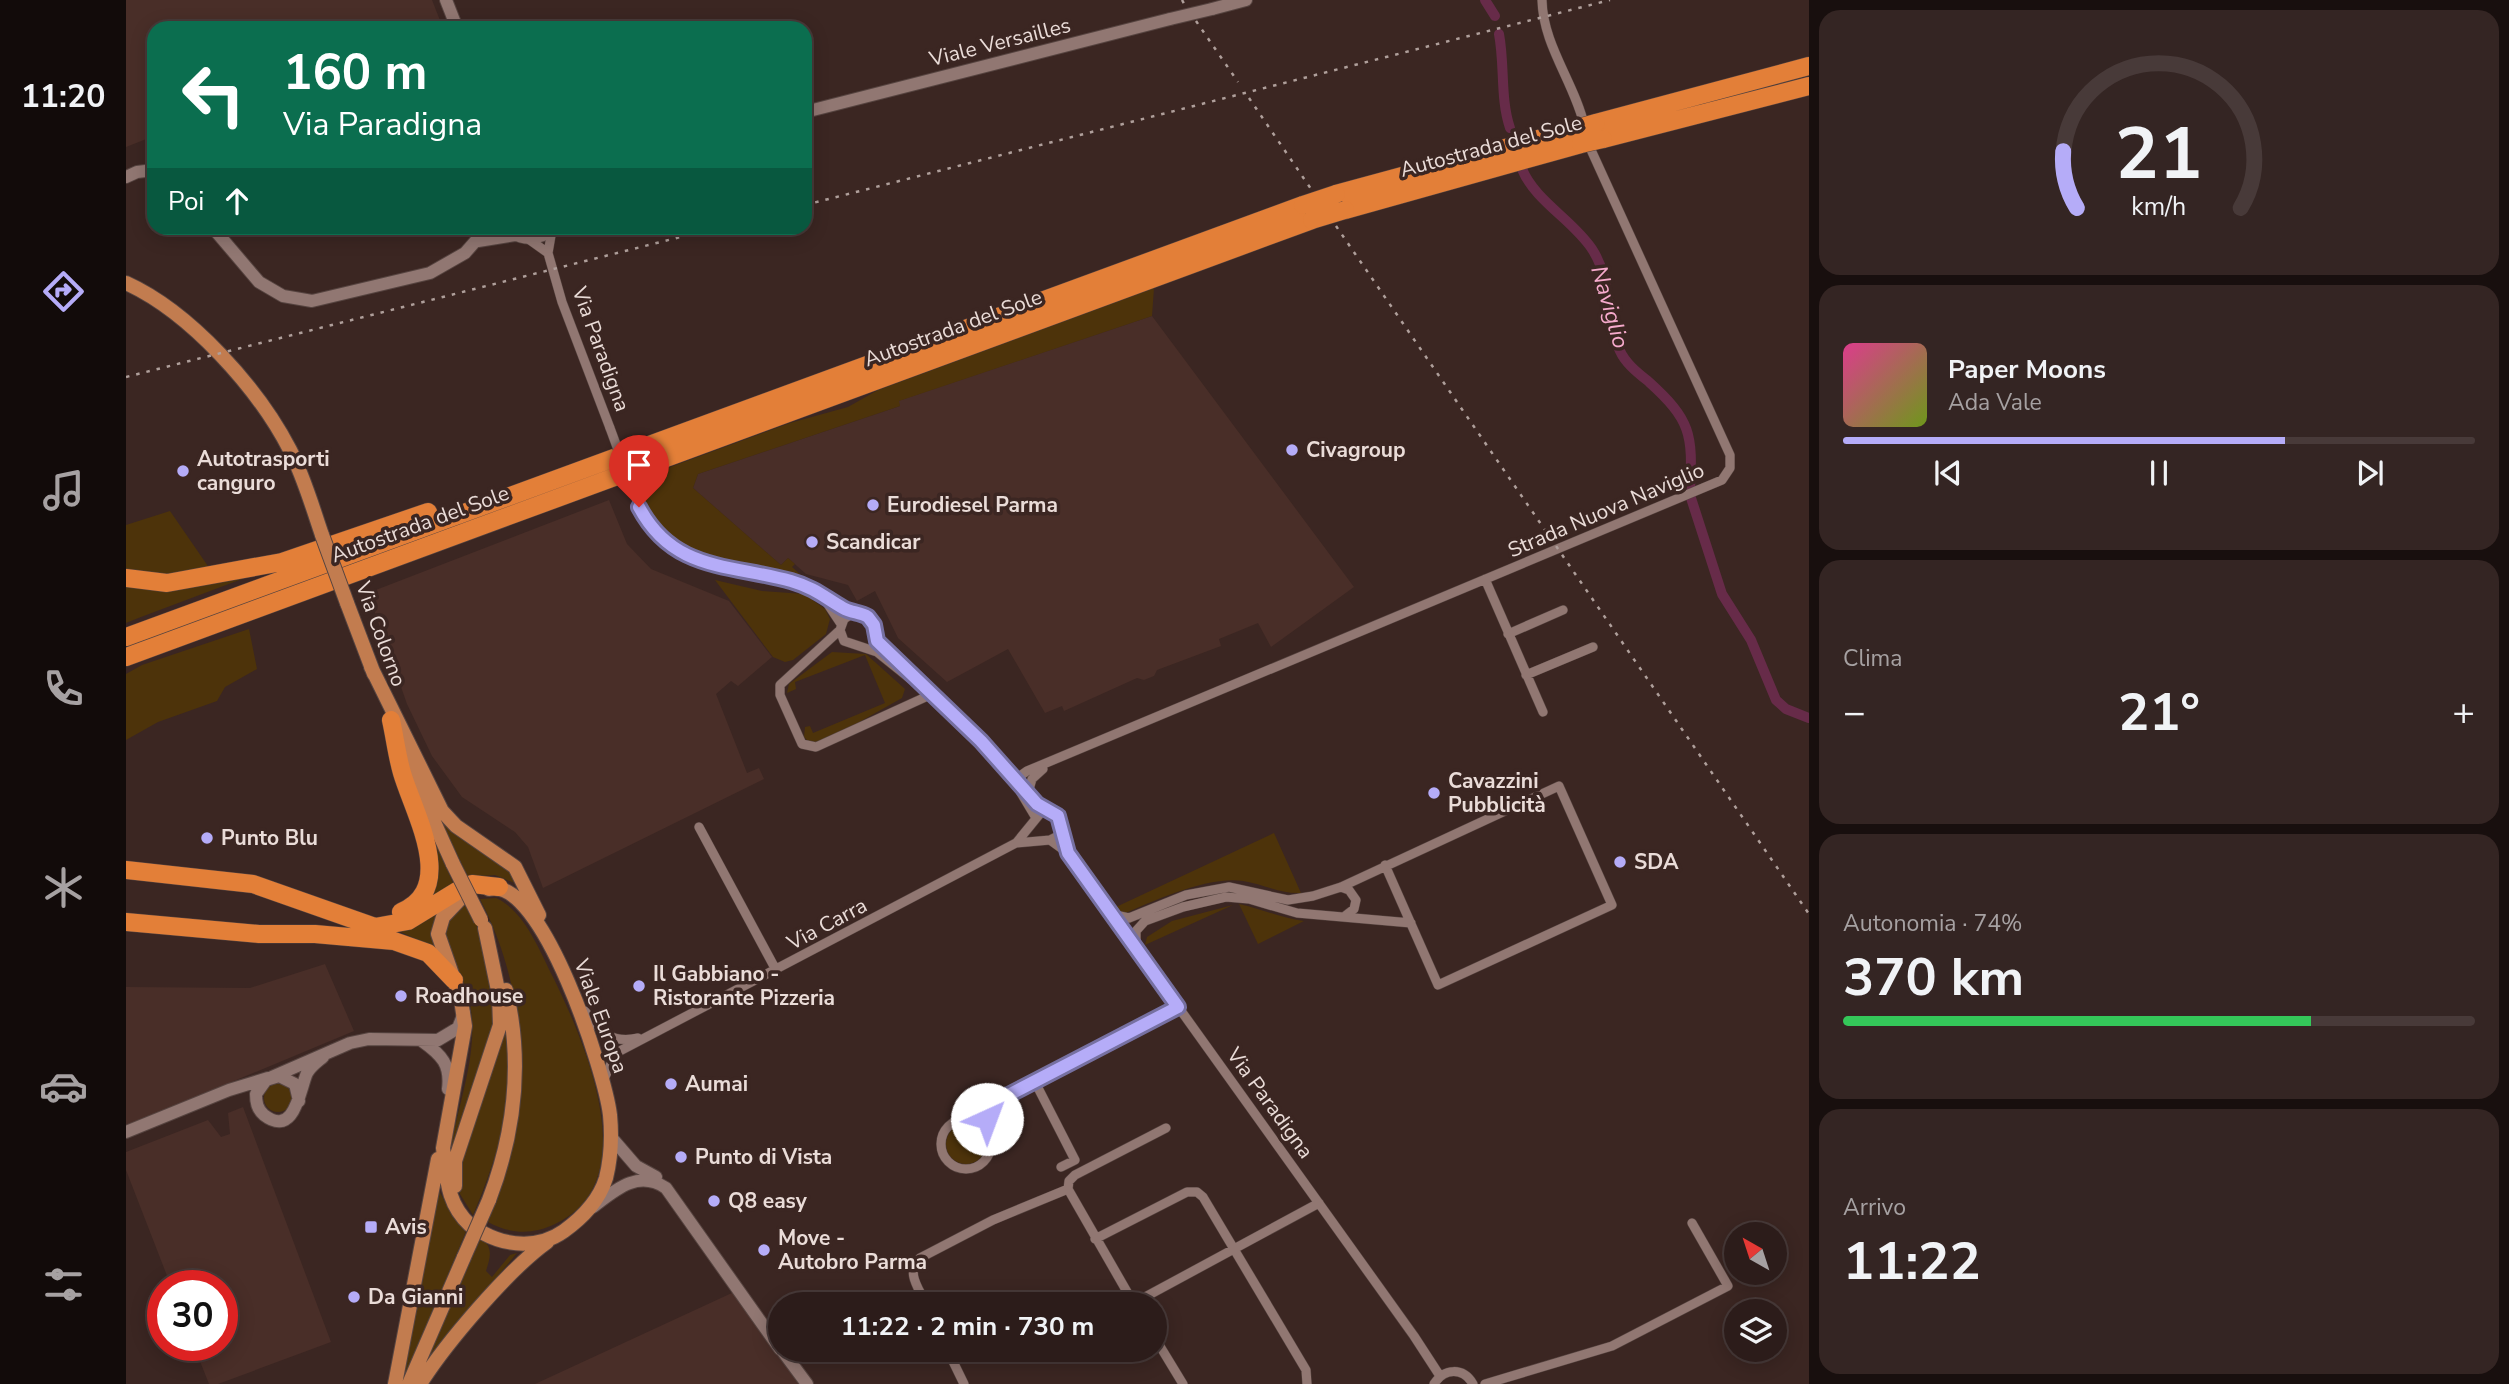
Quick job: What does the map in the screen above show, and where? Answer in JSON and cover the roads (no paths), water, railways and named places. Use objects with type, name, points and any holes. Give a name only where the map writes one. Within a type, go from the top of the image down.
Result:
[{"type":"highway","name":"Autostrada del Sole","points":[[126,637],[506,496],[1308,212],[1599,131],[1809,66]]},
{"type":"highway","name":"Autostrada del Sole","points":[[1599,131],[1809,86]]},
{"type":"highway","name":"Autostrada del Sole","points":[[126,657],[1308,212]]},
{"type":"highway","points":[[126,578],[167,583],[282,562],[477,496],[506,496]]},
{"type":"highway","points":[[126,668],[141,660],[157,646]]},
{"type":"highway","points":[[329,912],[396,914],[416,903],[428,890],[428,858],[401,771],[391,720]]},
{"type":"highway","points":[[126,870],[253,884],[375,927],[395,925],[466,891],[499,887]]},
{"type":"highway","points":[[126,922],[259,934],[323,934],[394,941],[428,954],[454,980]]},
{"type":"main road","name":"Via Colorno","points":[[126,275],[132,286],[199,335],[265,408],[299,467],[391,720],[453,864],[483,924]]},
{"type":"main road","points":[[371,667],[442,811],[456,826],[502,855],[518,870],[557,958]]},
{"type":"main road","name":"Viale Europa","points":[[483,1233],[499,1241],[517,1244],[554,1237],[585,1214],[601,1192],[606,1179],[611,1137],[603,1081],[572,990],[557,958],[524,903],[499,887]]},
{"type":"main road","points":[[395,1384],[464,1044],[464,1013],[438,933],[443,918],[466,891]]},
{"type":"main road","points":[[409,1384],[489,1200],[509,1136],[515,1097],[516,1057],[509,1002],[483,924]]},
{"type":"main road","points":[[444,1141],[444,1172],[452,1200],[471,1222],[460,1204],[453,1172],[500,1026],[499,995],[483,924]]},
{"type":"main road","points":[[421,1384],[441,1355],[520,1263],[554,1237]]},
{"type":"street","points":[[446,0],[454,21]]},
{"type":"street","name":"Viale Versailles","points":[[812,110],[1246,0]]},
{"type":"street","name":"Strada Nuova Naviglio","points":[[1014,780],[1062,757],[1722,480],[1730,468],[1730,455],[1600,173],[1588,142],[1579,104],[1552,47],[1542,0]]},
{"type":"street","points":[[126,177],[147,171]]},
{"type":"street","points":[[219,235],[259,282],[283,296],[312,301],[430,273],[465,253],[482,235]]},
{"type":"street","points":[[478,241],[510,235]]},
{"type":"street","points":[[518,235],[532,239],[548,253]]},
{"type":"street","name":"Via Paradigna","points":[[523,235],[542,235]]},
{"type":"street","name":"Via Paradigna","points":[[552,235],[548,253],[562,302],[635,496],[656,534],[677,552],[810,588],[828,596],[853,613],[868,617],[877,641],[929,694]]},
{"type":"street","points":[[1485,579],[1543,712]]},
{"type":"street","name":"Via Paradigna","points":[[810,588],[832,608],[844,640],[877,652],[929,694],[981,741],[1014,780]]},
{"type":"street","points":[[1508,634],[1563,610]]},
{"type":"street","points":[[853,613],[780,685],[780,695],[802,744],[816,747],[929,694]]},
{"type":"street","points":[[860,646],[870,641],[874,631]]},
{"type":"street","points":[[1526,675],[1592,647]]},
{"type":"street","name":"Strada Nuova Naviglio","points":[[1028,793],[1035,775],[1062,757]]},
{"type":"street","points":[[1014,780],[1047,812],[1059,818],[1060,833],[1068,853]]},
{"type":"street","points":[[1014,780],[1035,820],[1034,832],[1068,853]]},
{"type":"street","points":[[1111,914],[1118,918],[1130,918],[1186,895],[1229,887],[1288,900],[1340,887],[1385,865],[1559,786],[1612,905],[1438,985],[1385,865]]},
{"type":"street","points":[[1035,820],[1047,812]]},
{"type":"street","name":"Via Carra","points":[[1016,844],[1035,820]]},
{"type":"street","points":[[699,827],[776,970]]},
{"type":"street","points":[[1045,839],[1060,833]]},
{"type":"street","name":"Via Carra","points":[[603,1081],[617,1053],[1016,844],[1045,839]]},
{"type":"street","name":"Via Paradigna","points":[[1068,853],[1319,1203],[1437,1380],[1453,1371],[1462,1373],[1473,1384]]},
{"type":"street","points":[[1340,887],[1349,890],[1356,900],[1351,913],[1343,917]]},
{"type":"street","points":[[1138,951],[1136,931],[1145,921],[1216,899],[1244,898],[1292,912],[1411,923]]},
{"type":"street","name":"Via Carra","points":[[572,990],[603,1034],[627,1041],[654,1034]]},
{"type":"street","points":[[998,1100],[987,1119],[990,1149],[985,1160],[975,1167],[958,1168],[947,1161],[941,1146],[946,1130],[955,1122],[1178,1007]]},
{"type":"street","points":[[126,1132],[330,1051],[369,1039],[438,1040],[458,1028],[464,1013]]},
{"type":"street","points":[[422,1041],[443,1057],[450,1075],[444,1141]]},
{"type":"street","points":[[216,1098],[243,1094],[266,1116],[280,1119],[293,1112],[308,1072],[330,1051]]},
{"type":"street","points":[[257,1105],[257,1091],[270,1077],[283,1076],[292,1081],[298,1090],[299,1101]]},
{"type":"street","points":[[1035,1082],[1075,1160],[1060,1167]]},
{"type":"street","points":[[955,1122],[974,1121],[988,1134]]},
{"type":"street","points":[[1127,1292],[1068,1189],[1069,1181],[1166,1128]]},
{"type":"street","points":[[611,1137],[636,1166],[678,1190],[768,1319]]},
{"type":"street","points":[[585,1214],[629,1182],[650,1180],[666,1188],[768,1331]]},
{"type":"street","points":[[920,1292],[912,1275],[914,1265],[920,1258],[993,1220],[1068,1189]]},
{"type":"street","points":[[1096,1239],[1186,1192],[1197,1192],[1203,1197],[1234,1248],[1308,1380]]},
{"type":"street","points":[[1154,1292],[1319,1203]]},
{"type":"street","points":[[1485,1384],[1612,1346],[1728,1286],[1692,1223]]},
{"type":"street","points":[[1167,1358],[1183,1384]]},
{"type":"street","points":[[791,1362],[807,1384]]},
{"type":"street","points":[[799,1362],[814,1384]]},
{"type":"street","points":[[953,1362],[964,1384]]},
{"type":"waterway","name":"Naviglio","points":[[1485,0],[1495,16]]},
{"type":"waterway","name":"Naviglio","points":[[1499,34],[1505,105],[1510,128]]},
{"type":"waterway","name":"Naviglio","points":[[1522,169],[1536,191],[1592,249],[1603,275],[1612,326],[1620,351],[1629,364],[1674,407],[1681,418],[1691,455],[1690,490]]},
{"type":"waterway","name":"Naviglio","points":[[1691,498],[1722,594],[1751,640],[1776,700],[1786,709],[1809,718]]},
{"type":"railway","points":[[1182,0],[1186,7]]},
{"type":"railway","points":[[812,203],[1610,0]]},
{"type":"railway","points":[[1196,21],[1238,82]]},
{"type":"railway","points":[[1249,98],[1311,189]]},
{"type":"railway","points":[[1336,226],[1809,914]]},
{"type":"railway","points":[[126,377],[688,235]]},
{"type":"place","name":"Civagroup","points":[[1292,450]]},
{"type":"place","name":"Autotrasporti canguro","points":[[183,471]]},
{"type":"place","name":"Eurodiesel Parma","points":[[873,505]]},
{"type":"place","name":"Scandicar","points":[[812,542]]},
{"type":"place","name":"Cavazzini Pubblicità","points":[[1434,793]]},
{"type":"place","name":"Punto Blu","points":[[207,838]]},
{"type":"place","name":"SDA","points":[[1620,862]]},
{"type":"place","name":"Il Gabbiano - Ristorante Pizzeria","points":[[639,986]]},
{"type":"place","name":"Roadhouse","points":[[401,996]]},
{"type":"place","name":"Aumai","points":[[671,1084]]},
{"type":"place","name":"Punto di Vista","points":[[681,1157]]},
{"type":"place","name":"Q8 easy","points":[[714,1201]]},
{"type":"place","name":"Avis","points":[[371,1227]]},
{"type":"place","name":"Move - Autobro Parma","points":[[764,1250]]},
{"type":"place","name":"Da Gianni","points":[[354,1297]]}]
